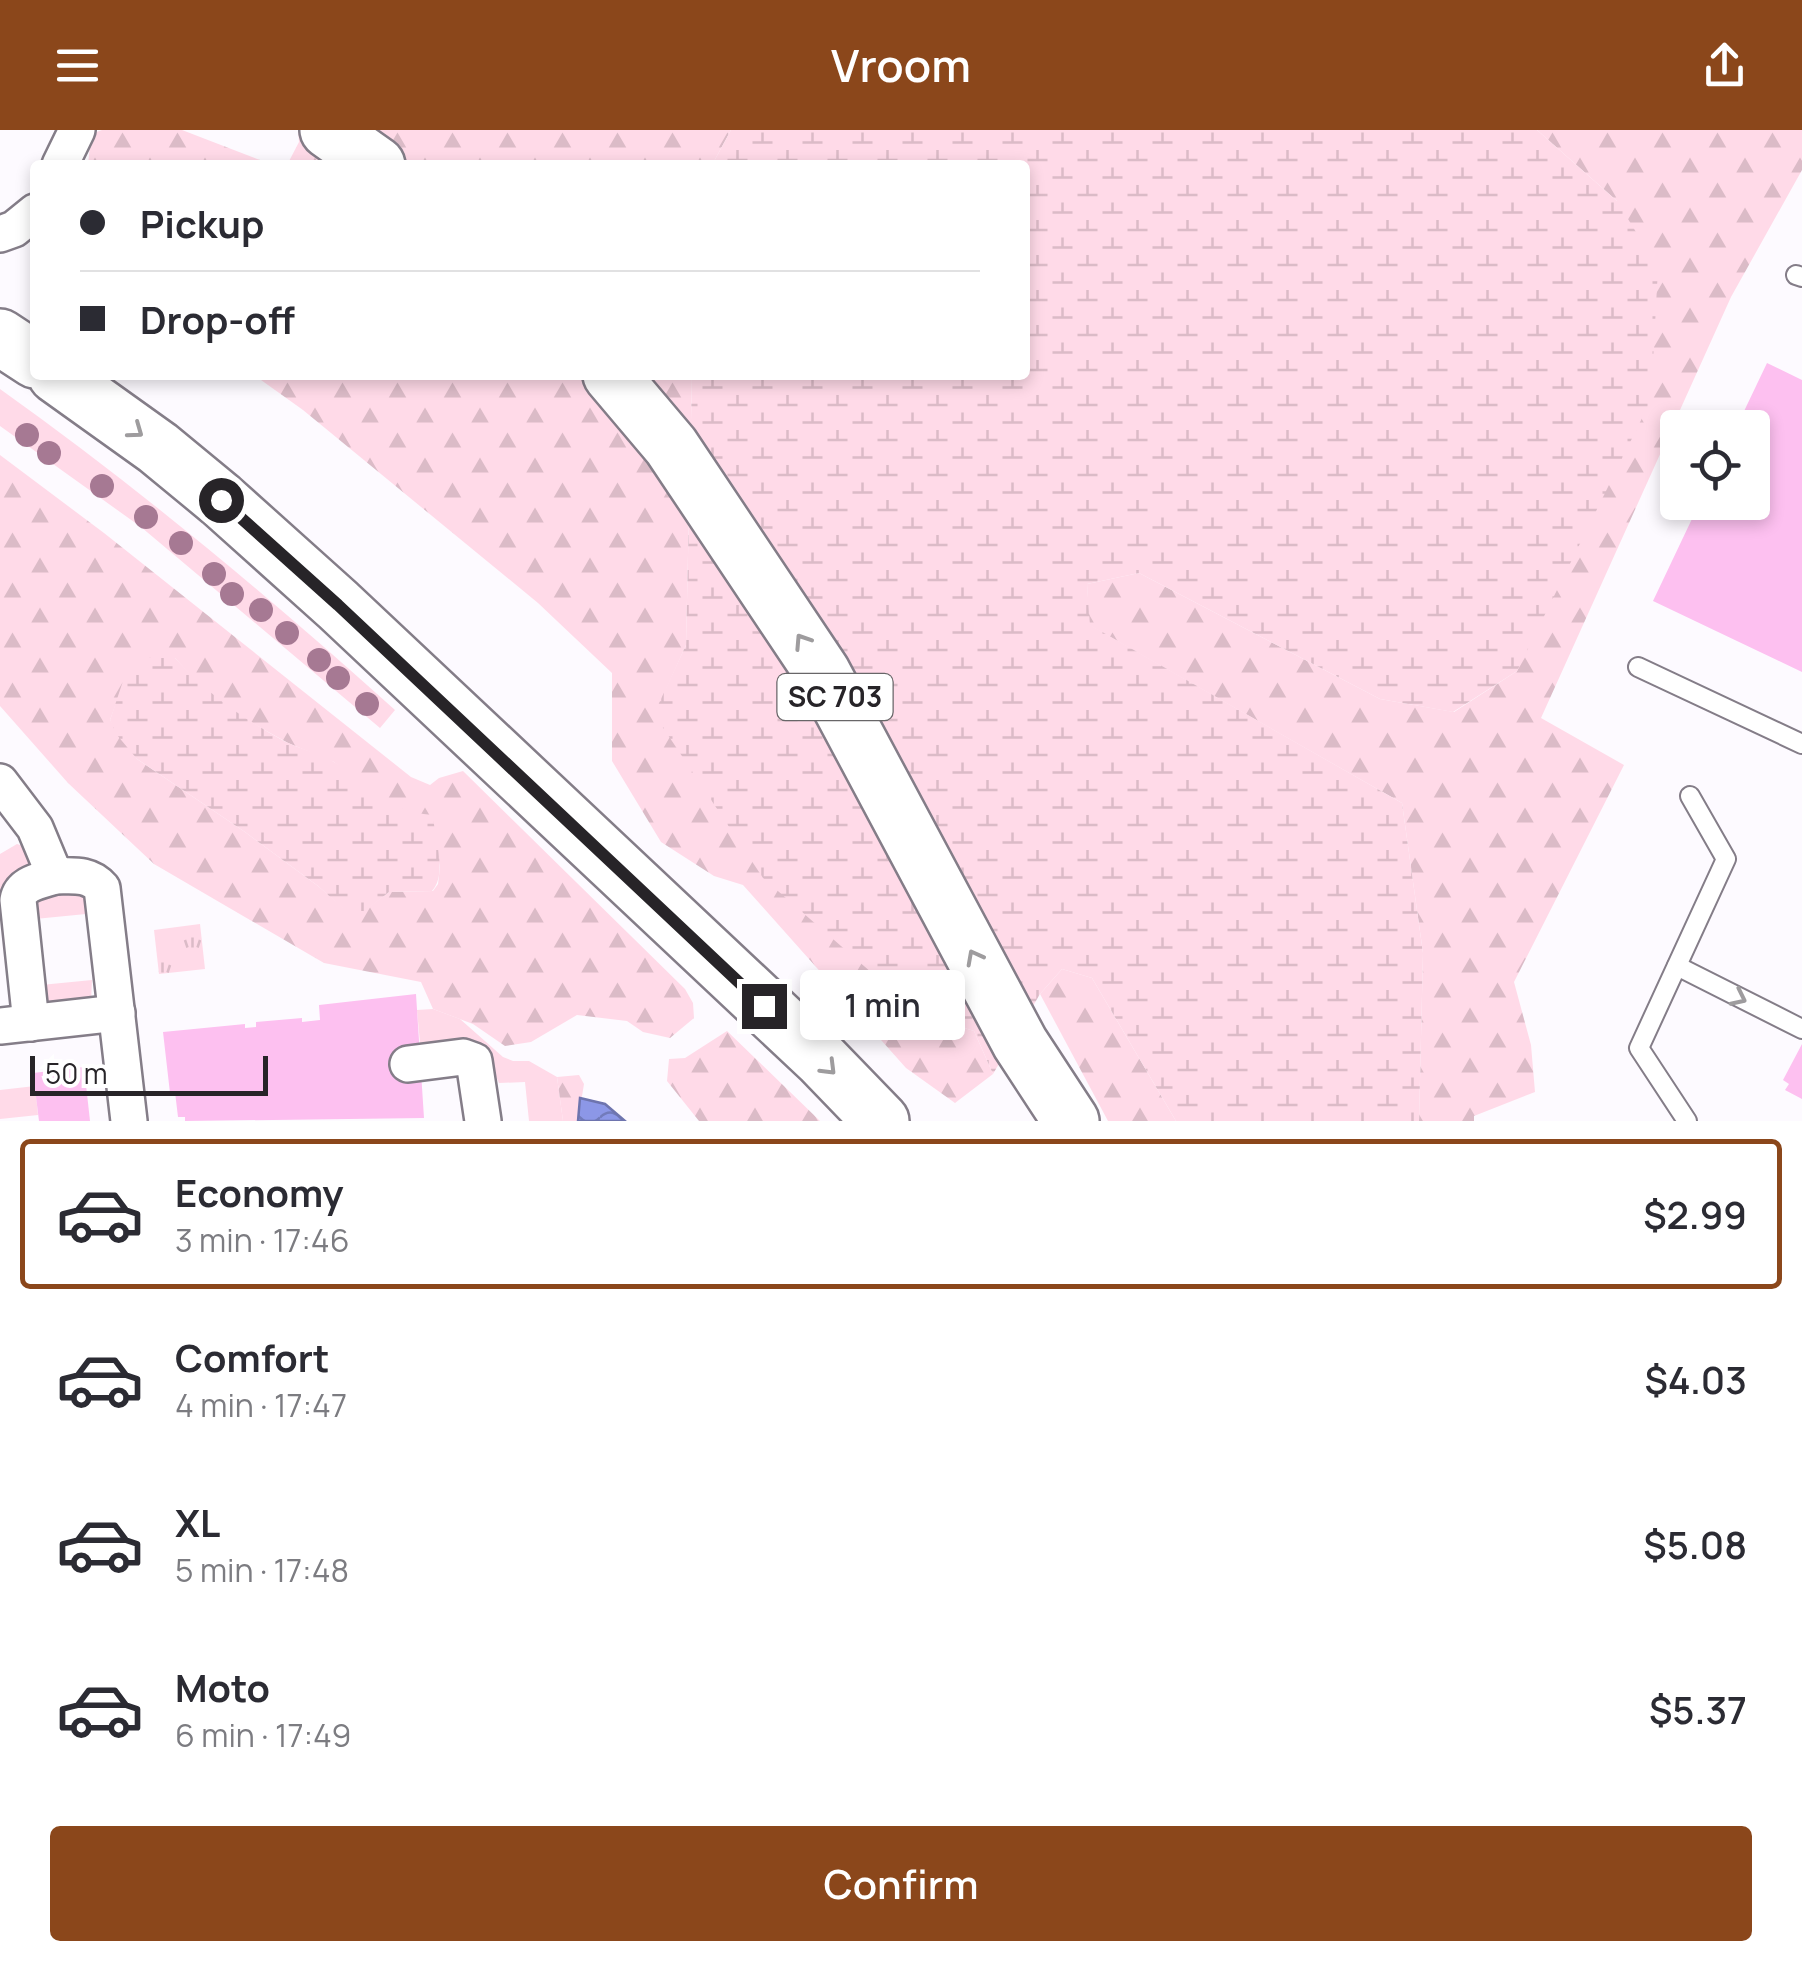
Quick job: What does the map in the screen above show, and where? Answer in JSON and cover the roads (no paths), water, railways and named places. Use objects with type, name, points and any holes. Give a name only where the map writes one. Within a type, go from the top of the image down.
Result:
[{"type":"highway","points":[[328,130],[371,160]]},
{"type":"highway","points":[[0,336],[30,357]]},
{"type":"highway","points":[[63,380],[158,448],[221,500],[821,1059],[881,1121]]},
{"type":"highway","name":"SC 703","points":[[615,380],[671,446],[822,672],[1020,1043],[1070,1121]]},
{"type":"street","points":[[62,160],[77,130]]},
{"type":"street","points":[[0,234],[30,216]]},
{"type":"street","points":[[0,782],[34,828],[54,876]]},
{"type":"street","points":[[118,1014],[16,1024],[18,900],[26,885],[54,876],[86,876],[102,888],[118,1014],[129,1121]]},
{"type":"street","points":[[408,1064],[463,1057],[474,1061],[483,1121]]},
{"type":"lane","points":[[1638,667],[1802,744]]},
{"type":"lane","points":[[1686,1121],[1639,1048],[1726,859],[1690,796]]},
{"type":"lane","points":[[1677,966],[1802,1029]]},
{"type":"water","points":[[580,1098],[605,1104],[625,1121],[578,1121]]}]
